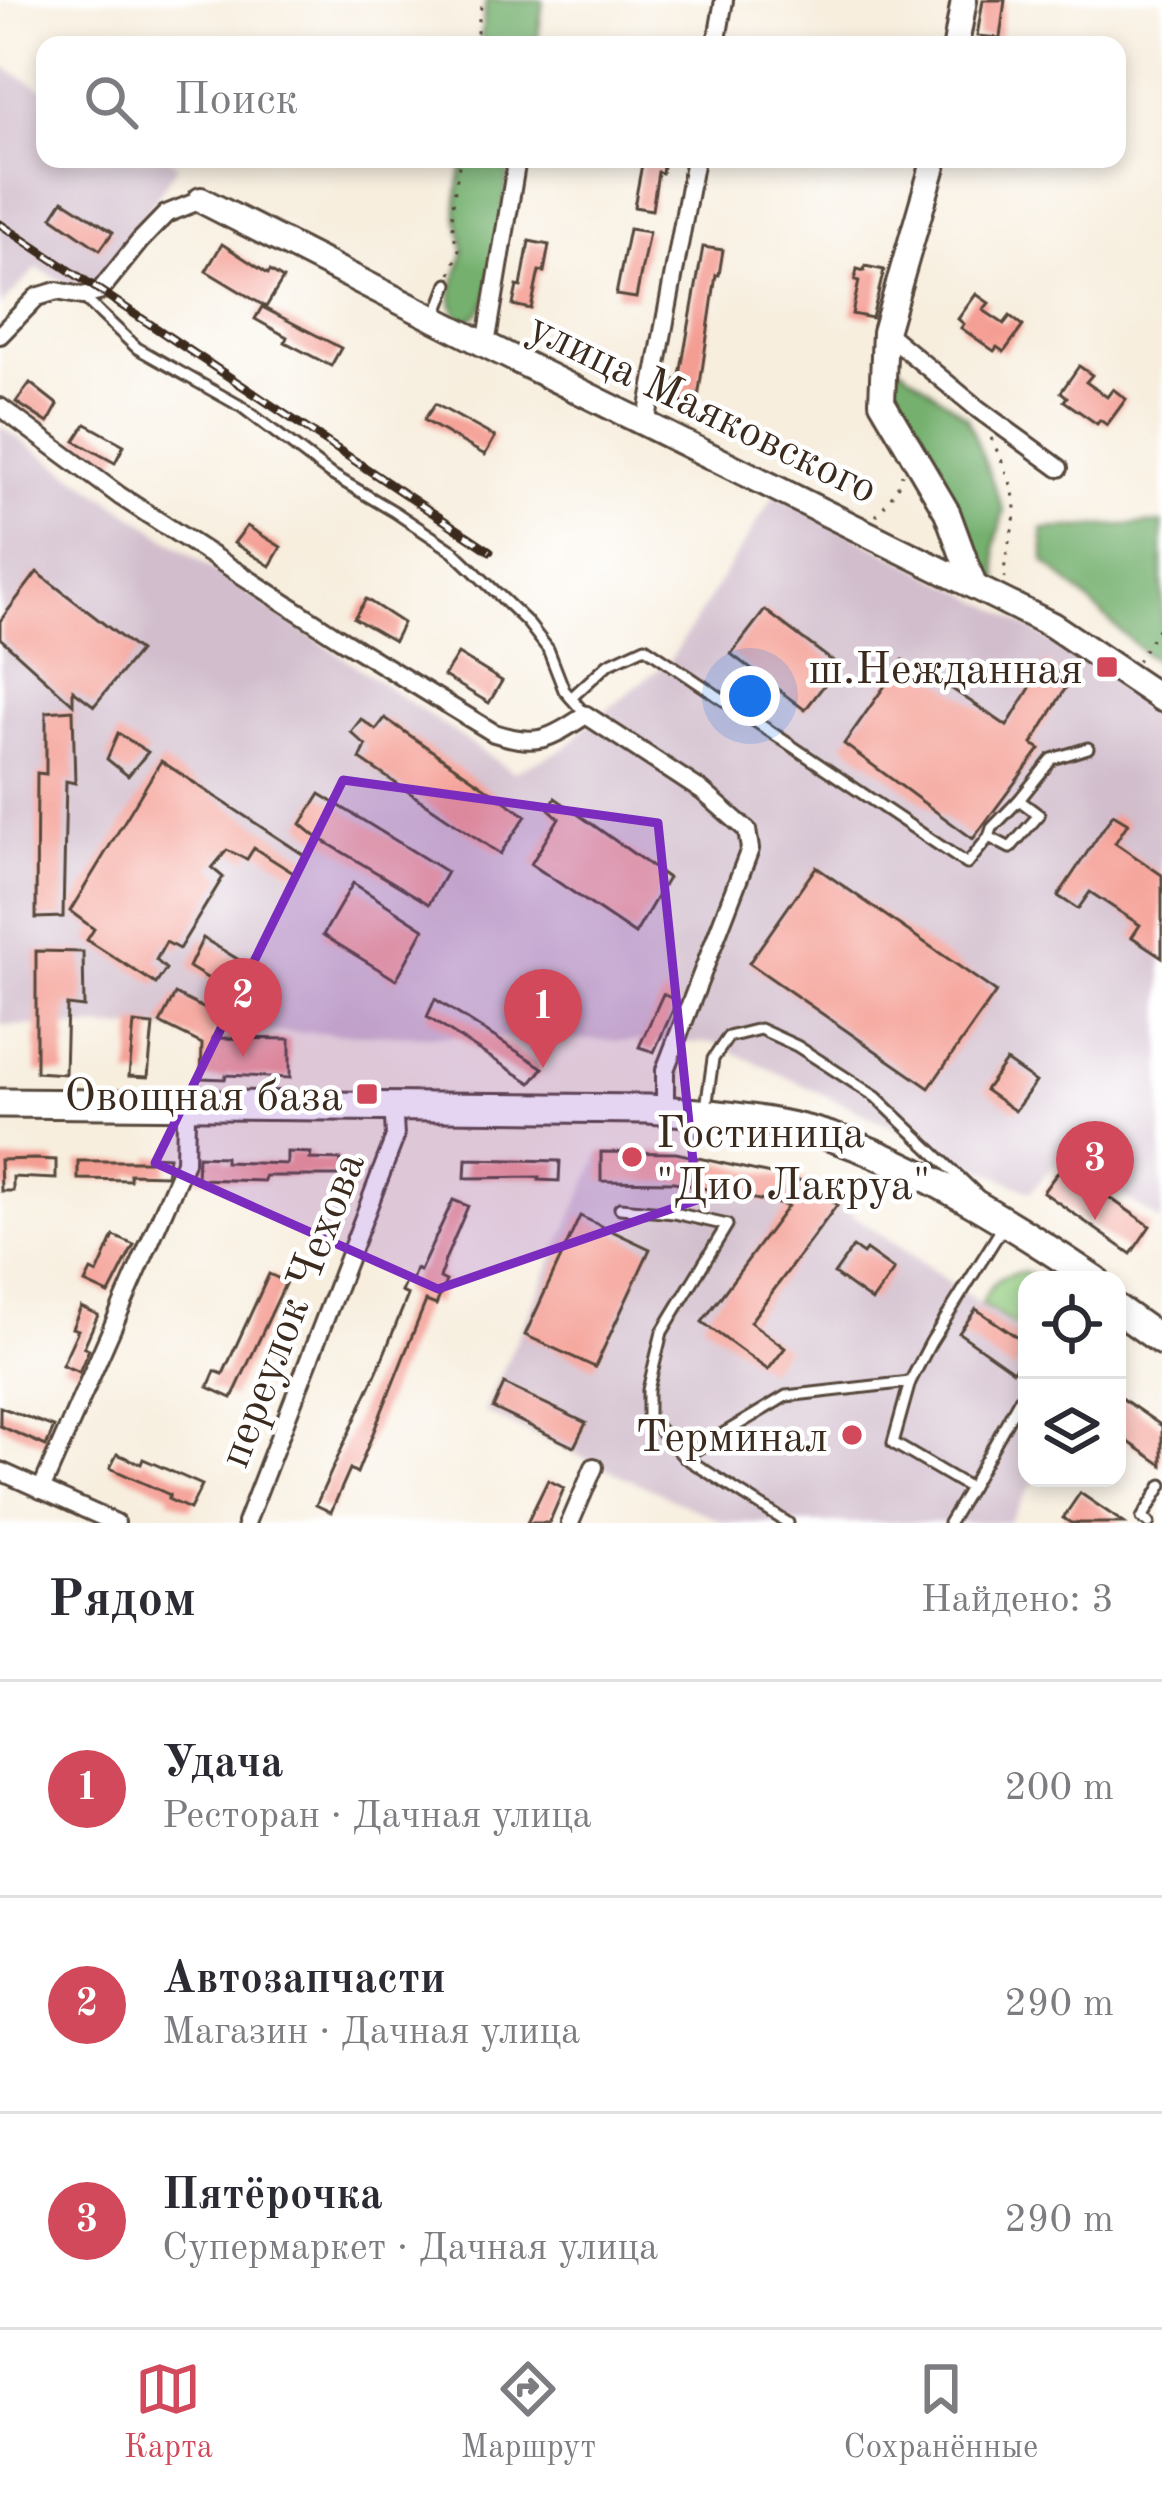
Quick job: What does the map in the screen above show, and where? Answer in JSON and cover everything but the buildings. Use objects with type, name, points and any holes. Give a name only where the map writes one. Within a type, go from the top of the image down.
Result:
[{"type":"main road","points":[[0,1103],[395,1113],[706,1113],[771,1122],[816,1132],[927,1179],[1074,1271]]},
{"type":"main road","points":[[0,1115],[186,1110]]},
{"type":"main road","points":[[664,1116],[809,1144],[996,1222]]},
{"type":"main road","points":[[1126,1301],[1162,1326]]},
{"type":"main road","points":[[1126,1315],[1162,1341]]},
{"type":"street","points":[[718,36],[724,0]]},
{"type":"street","points":[[958,36],[964,0]]},
{"type":"street","points":[[486,345],[516,168]]},
{"type":"street","points":[[646,424],[693,168]]},
{"type":"street","points":[[932,168],[885,332],[882,402],[947,512],[974,586]]},
{"type":"street","points":[[0,335],[37,297],[57,291],[82,296],[99,292],[166,214],[201,200]]},
{"type":"street","name":"улица Маяковского","points":[[201,200],[1052,625],[1162,699]]},
{"type":"street","points":[[885,332],[978,409],[1060,468]]},
{"type":"street","points":[[0,407],[120,496],[494,733],[520,741],[553,737],[586,715],[701,790],[747,830],[749,849],[665,1070],[664,1116]]},
{"type":"street","points":[[40,1490],[185,1162],[186,1110]]},
{"type":"street","name":"переулок Чехова","points":[[246,1523],[395,1137],[395,1113]]},
{"type":"street","points":[[569,1523],[594,1467]]},
{"type":"street","points":[[0,1471],[116,1523]]},
{"type":"lane","points":[[435,319],[448,284]]},
{"type":"lane","points":[[82,296],[137,348],[242,407],[329,473],[453,551],[527,622],[548,649],[564,690],[586,715]]},
{"type":"lane","points":[[571,698],[608,664],[645,647],[967,864],[1052,759],[1088,748]]},
{"type":"lane","points":[[989,837],[1010,848],[1039,815],[1019,800]]},
{"type":"lane","points":[[706,1113],[713,1059],[728,1037],[760,1029],[797,1046],[876,1097],[977,1192],[996,1222],[910,1382],[892,1443],[970,1488]]},
{"type":"lane","points":[[620,1208],[727,1225],[662,1332],[648,1390],[648,1417],[685,1457],[788,1523]]},
{"type":"lane","points":[[685,1457],[786,1396],[910,1382]]},
{"type":"lane","points":[[950,1523],[1018,1402]]},
{"type":"lane","points":[[1149,1523],[1142,1518],[1162,1485]]},
{"type":"path","points":[[477,36],[482,0]]},
{"type":"path","points":[[448,284],[459,250],[452,222],[459,168]]},
{"type":"path","points":[[978,409],[1013,492],[1014,519],[1004,564],[1008,603]]},
{"type":"path","points":[[864,532],[901,480],[905,442]]},
{"type":"path","points":[[1129,678],[1162,622]]},
{"type":"highlighted area","points":[[343,780],[658,823],[697,1200],[438,1289],[155,1163]]},
{"type":"shaded area","points":[[0,65],[36,85],[36,168],[176,168],[102,280],[71,285],[37,268],[0,307]]},
{"type":"shaded area","points":[[0,426],[513,772],[564,749],[671,659],[775,494],[1006,614],[1138,695],[1162,657],[1162,1222],[1062,1155],[1031,1192],[714,1043],[0,1025]]},
{"type":"shaded area","points":[[601,1152],[676,1153],[806,1182],[1018,1331],[1018,1487],[1030,1487],[1008,1523],[725,1523],[484,1412]]},
{"type":"green space","points":[[486,0],[543,0],[538,36],[481,36]]},
{"type":"green space","points":[[462,168],[509,168],[487,298],[469,319],[459,316],[452,301],[463,254],[458,195]]},
{"type":"green space","points":[[898,365],[967,417],[1004,511],[995,545],[999,586],[979,574],[953,504],[893,395]]},
{"type":"green space","points":[[1162,523],[1162,664],[1145,654],[1045,561],[1042,529]]},
{"type":"green space","points":[[1018,1273],[1018,1327],[982,1304],[997,1280]]},
{"type":"railway","points":[[0,224],[490,551]]},
{"type":"place","name":"ш.Нежданная","points":[[1107,667]]},
{"type":"place","name":"Автозапчасти","points":[[243,1057]]},
{"type":"place","name":"Удача","points":[[543,1068]]},
{"type":"place","name":"Овощная база","points":[[367,1094]]},
{"type":"place","name":"Гостиница \"Дио Лакруа\"","points":[[632,1157]]},
{"type":"place","name":"Пятёрочка","points":[[1095,1220]]},
{"type":"place","name":"Терминал","points":[[852,1435]]}]
